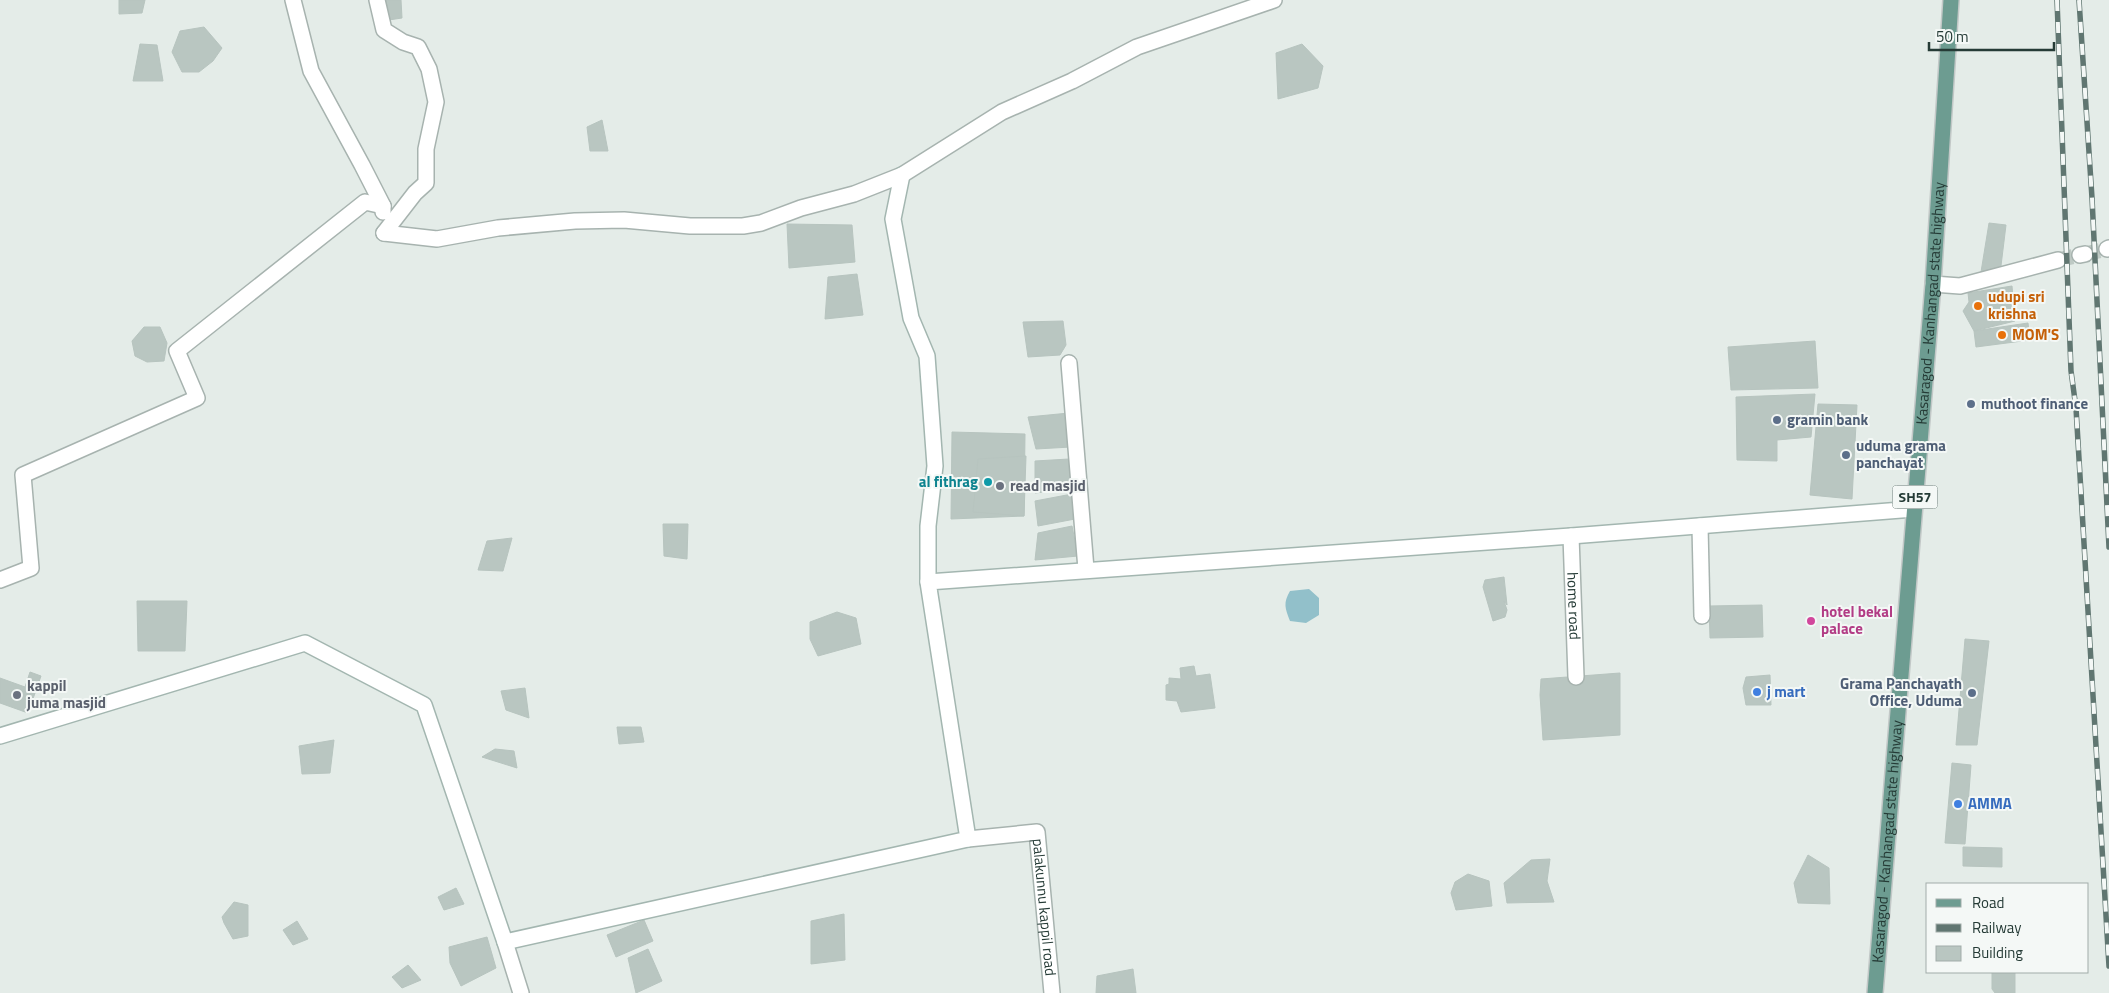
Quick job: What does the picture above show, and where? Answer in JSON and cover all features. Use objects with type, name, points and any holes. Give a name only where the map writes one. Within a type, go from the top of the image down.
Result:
[{"type":"main road","name":"Kasaragod - Kanhangad state highway","points":[[1875,993],[1933,284],[1951,0]]},
{"type":"street","points":[[293,0],[311,71],[382,206],[384,233]]},
{"type":"street","points":[[377,0],[384,30],[403,42],[418,47],[429,69],[436,102],[426,148],[426,183],[415,193],[384,233]]},
{"type":"street","points":[[384,233],[437,239],[498,228],[575,221],[624,220],[690,226],[743,226],[854,194],[902,175],[1002,112],[1072,81],[1137,47],[1274,0]]},
{"type":"street","points":[[505,942],[968,839],[928,582],[928,526],[935,466],[927,356],[910,318],[893,219],[902,175]]},
{"type":"street","points":[[0,580],[31,568],[24,475],[197,398],[177,351],[365,202],[382,206]]},
{"type":"street","points":[[1933,284],[1960,286],[2058,260]]},
{"type":"street","points":[[1069,363],[1086,569]]},
{"type":"street","points":[[928,582],[1086,569],[1571,536],[1914,509]]},
{"type":"street","points":[[1700,526],[1702,616]]},
{"type":"street","name":"home road","points":[[1571,536],[1576,677]]},
{"type":"street","points":[[0,736],[305,644],[424,705],[521,993]]},
{"type":"street","name":"palakunnu kappil road","points":[[968,839],[1037,832],[1052,993]]},
{"type":"water","points":[[1309,589],[1319,598],[1319,615],[1306,623],[1290,621],[1287,613],[1286,599],[1290,591]]},
{"type":"building","points":[[119,0],[145,0],[142,13],[119,14]]},
{"type":"building","points":[[382,0],[401,0],[402,18],[382,21]]},
{"type":"building","points":[[204,27],[222,48],[213,61],[199,72],[182,72],[172,52],[180,31]]},
{"type":"building","points":[[140,44],[157,45],[163,81],[133,81]]},
{"type":"building","points":[[1302,44],[1323,66],[1318,88],[1278,99],[1276,53]]},
{"type":"building","points":[[602,120],[608,151],[590,151],[587,127]]},
{"type":"building","points":[[1989,223],[2006,225],[2000,274],[1981,272]]},
{"type":"building","points":[[787,224],[852,225],[855,262],[789,268]]},
{"type":"building","points":[[857,274],[863,315],[825,319],[828,277]]},
{"type":"building","points":[[2012,286],[2015,321],[1974,331],[1963,311],[1969,302],[1968,293]]},
{"type":"building","points":[[1063,321],[1066,345],[1060,355],[1028,357],[1023,322]]},
{"type":"building","name":"MOM'S","points":[[2028,323],[2030,340],[1976,347],[1974,331]]},
{"type":"building","points":[[144,327],[160,327],[167,343],[164,361],[147,362],[135,356],[132,341]]},
{"type":"building","points":[[1815,341],[1818,388],[1731,390],[1728,347]]},
{"type":"building","points":[[1815,394],[1811,437],[1777,440],[1777,461],[1737,460],[1736,397]]},
{"type":"building","points":[[1818,404],[1857,405],[1852,499],[1810,495]]},
{"type":"building","points":[[1069,413],[1071,447],[1036,449],[1028,417]]},
{"type":"building","name":"al fithrag","points":[[952,432],[1025,434],[1024,516],[951,519]]},
{"type":"building","name":"read masjid","points":[[1026,456],[1024,516],[973,512],[978,459]]},
{"type":"building","points":[[1069,459],[1075,488],[1035,493],[1035,461]]},
{"type":"building","points":[[1072,494],[1075,519],[1038,526],[1035,501]]},
{"type":"building","points":[[663,524],[688,524],[687,559],[664,556]]},
{"type":"building","points":[[1072,526],[1078,556],[1035,560],[1038,533]]},
{"type":"building","points":[[512,538],[503,571],[478,570],[487,541]]},
{"type":"building","points":[[1504,577],[1507,605],[1504,601],[1507,610],[1505,617],[1493,621],[1483,587],[1485,580]]},
{"type":"building","points":[[137,601],[187,601],[185,651],[138,651]]},
{"type":"building","points":[[1762,605],[1763,637],[1710,638],[1709,606]]},
{"type":"building","points":[[837,612],[856,618],[861,644],[818,656],[810,639],[810,622]]},
{"type":"building","name":"Grama Panchayath Office, Uduma","points":[[1965,639],[1989,641],[1977,745],[1956,745]]},
{"type":"building","points":[[1194,666],[1196,676],[1210,674],[1215,708],[1181,712],[1177,701],[1166,700],[1166,685],[1169,684],[1169,678],[1181,679],[1180,668]]},
{"type":"building","name":"kappil juma masjid","points":[[30,672],[41,676],[28,713],[0,703],[0,678],[25,687]]},
{"type":"building","points":[[1620,673],[1620,735],[1543,740],[1540,695],[1541,679]]},
{"type":"building","name":"j mart","points":[[1770,675],[1771,705],[1746,705],[1743,688],[1746,677]]},
{"type":"building","points":[[525,688],[529,718],[506,710],[501,691]]},
{"type":"building","points":[[617,727],[641,727],[644,742],[619,744]]},
{"type":"building","points":[[334,740],[330,773],[302,774],[299,746]]},
{"type":"building","points":[[495,749],[514,751],[517,768],[482,757]]},
{"type":"building","name":"AMMA","points":[[1952,763],[1971,765],[1965,844],[1945,843]]},
{"type":"building","points":[[1963,847],[2002,848],[2002,867],[1963,866]]},
{"type":"building","points":[[1808,855],[1829,868],[1830,904],[1798,903],[1794,883]]},
{"type":"building","points":[[1550,859],[1547,881],[1554,902],[1507,903],[1504,883],[1531,860]]},
{"type":"building","points":[[1468,874],[1489,881],[1492,906],[1456,910],[1451,893],[1455,882]]},
{"type":"building","points":[[456,888],[464,904],[444,910],[438,897]]},
{"type":"building","points":[[234,902],[248,905],[248,936],[233,939],[222,917]]},
{"type":"building","points":[[844,914],[845,960],[811,964],[811,921]]},
{"type":"building","points":[[644,920],[653,941],[616,957],[607,935]]},
{"type":"building","points":[[297,921],[308,939],[293,945],[283,930]]},
{"type":"building","points":[[487,937],[496,968],[461,986],[450,963],[449,947]]},
{"type":"building","points":[[648,949],[662,981],[636,993],[628,958]]},
{"type":"building","points":[[408,965],[421,980],[402,988],[392,977]]},
{"type":"building","points":[[1133,969],[1136,993],[1096,993],[1097,976]]},
{"type":"building","points":[[1992,973],[2015,973],[2015,993],[1995,993],[1992,989]]},
{"type":"tunnel","points":[[2085,254],[2107,249]]},
{"type":"tunnel","points":[[2058,260],[2080,255]]},
{"type":"railway","points":[[2057,0],[2071,371],[2076,408],[2109,966]]},
{"type":"railway","points":[[2079,0],[2092,198],[2109,547]]},
{"type":"place","name":"udupi sri krishna","points":[[1978,306]]},
{"type":"place","name":"MOM'S","points":[[2002,335]]},
{"type":"place","name":"muthoot finance","points":[[1971,404]]},
{"type":"place","name":"gramin bank","points":[[1777,420]]},
{"type":"place","name":"uduma grama panchayat","points":[[1846,455]]},
{"type":"place","name":"al fithrag","points":[[988,482]]},
{"type":"place","name":"read masjid","points":[[1000,486]]},
{"type":"place","name":"hotel bekal palace","points":[[1811,621]]},
{"type":"place","name":"j mart","points":[[1757,692]]},
{"type":"place","name":"Grama Panchayath Office, Uduma","points":[[1972,693]]},
{"type":"place","name":"kappil juma masjid","points":[[17,695]]},
{"type":"place","name":"AMMA","points":[[1958,804]]}]
